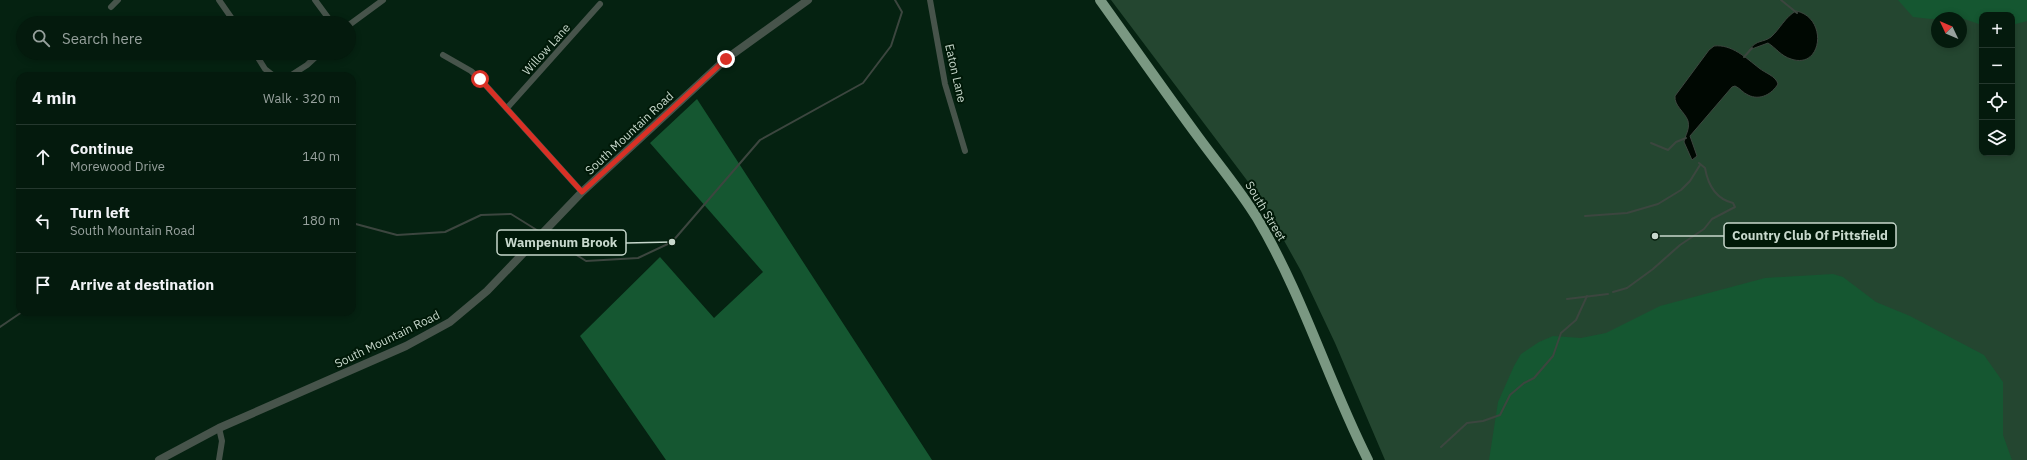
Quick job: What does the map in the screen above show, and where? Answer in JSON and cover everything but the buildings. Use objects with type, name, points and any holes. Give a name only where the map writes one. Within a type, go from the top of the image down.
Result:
[{"type":"highway","name":"South Street","points":[[1100,0],[1198,137],[1238,189],[1257,219],[1296,294],[1356,437],[1368,460]]},
{"type":"street","points":[[111,7],[118,0]]},
{"type":"street","points":[[219,0],[230,16]]},
{"type":"street","points":[[315,0],[327,16]]},
{"type":"street","points":[[356,20],[383,0]]},
{"type":"street","name":"South Mountain Road","points":[[159,460],[219,428],[406,346],[450,322],[486,291],[582,192],[726,59],[808,0]]},
{"type":"street","name":"Eaton Lane","points":[[930,0],[945,84],[965,151]]},
{"type":"street","name":"Willow Lane","points":[[507,108],[600,4]]},
{"type":"street","points":[[442,55],[471,71],[507,108],[582,192]]},
{"type":"street","points":[[259,60],[269,72]]},
{"type":"street","points":[[296,72],[312,60]]},
{"type":"street","points":[[219,428],[222,441],[219,460]]},
{"type":"green space","points":[[1111,0],[2027,0],[2027,460],[1385,460],[1335,343],[1301,271],[1252,187]]},
{"type":"green space","points":[[1898,0],[2027,0],[2027,21],[2015,24],[2015,12],[1979,12],[1979,24],[1967,20],[1967,12],[1931,12],[1931,19],[1913,17]]},
{"type":"green space","points":[[697,99],[932,460],[666,460],[580,336],[660,257],[714,318],[763,272],[650,143]]},
{"type":"green space","points":[[1833,274],[1843,277],[1876,302],[1910,316],[1984,355],[2003,382],[2003,435],[2012,460],[1489,460],[1498,402],[1521,354],[1539,342],[1553,336],[1581,338],[1606,333],[1660,306],[1765,278]]},
{"type":"shaded area","points":[[1796,11],[1806,15],[1813,23],[1817,32],[1818,41],[1815,50],[1810,57],[1802,60],[1787,58],[1768,43],[1749,50],[1755,44],[1771,37],[1789,16]]},
{"type":"shaded area","points":[[1714,46],[1733,49],[1773,77],[1778,84],[1772,91],[1761,97],[1752,97],[1735,86],[1732,87],[1690,136],[1697,156],[1692,160],[1684,142],[1688,130],[1688,121],[1676,103],[1675,96],[1709,50]]},
{"type":"waterway","points":[[544,234],[586,261],[638,258],[672,242],[760,140],[863,83],[891,46],[902,12],[895,0]]},
{"type":"waterway","points":[[1781,0],[1797,13]]},
{"type":"waterway","points":[[1744,57],[1752,48]]},
{"type":"waterway","points":[[1651,143],[1668,150],[1676,142],[1686,138]]},
{"type":"waterway","points":[[1613,292],[1627,288],[1653,269],[1680,245],[1704,229],[1712,219],[1735,207],[1733,203],[1717,195],[1708,180],[1705,168],[1699,163]]},
{"type":"waterway","points":[[1585,216],[1627,213],[1658,204],[1681,190],[1690,181],[1700,165]]},
{"type":"waterway","points":[[356,224],[397,235],[445,232],[481,215],[511,214],[540,232]]},
{"type":"waterway","points":[[1567,299],[1608,294]]},
{"type":"waterway","points":[[1441,447],[1467,423],[1483,421],[1500,415],[1510,395],[1524,383],[1534,378],[1553,356],[1561,333],[1576,320],[1587,296]]},
{"type":"waterway","points":[[0,327],[16,316]]},
{"type":"place","name":"Country Club Of Pittsfield","points":[[1655,236]]},
{"type":"place","name":"Wampenum Brook","points":[[672,242]]},
{"type":"route","points":[[480,79],[582,192],[726,59]]}]
